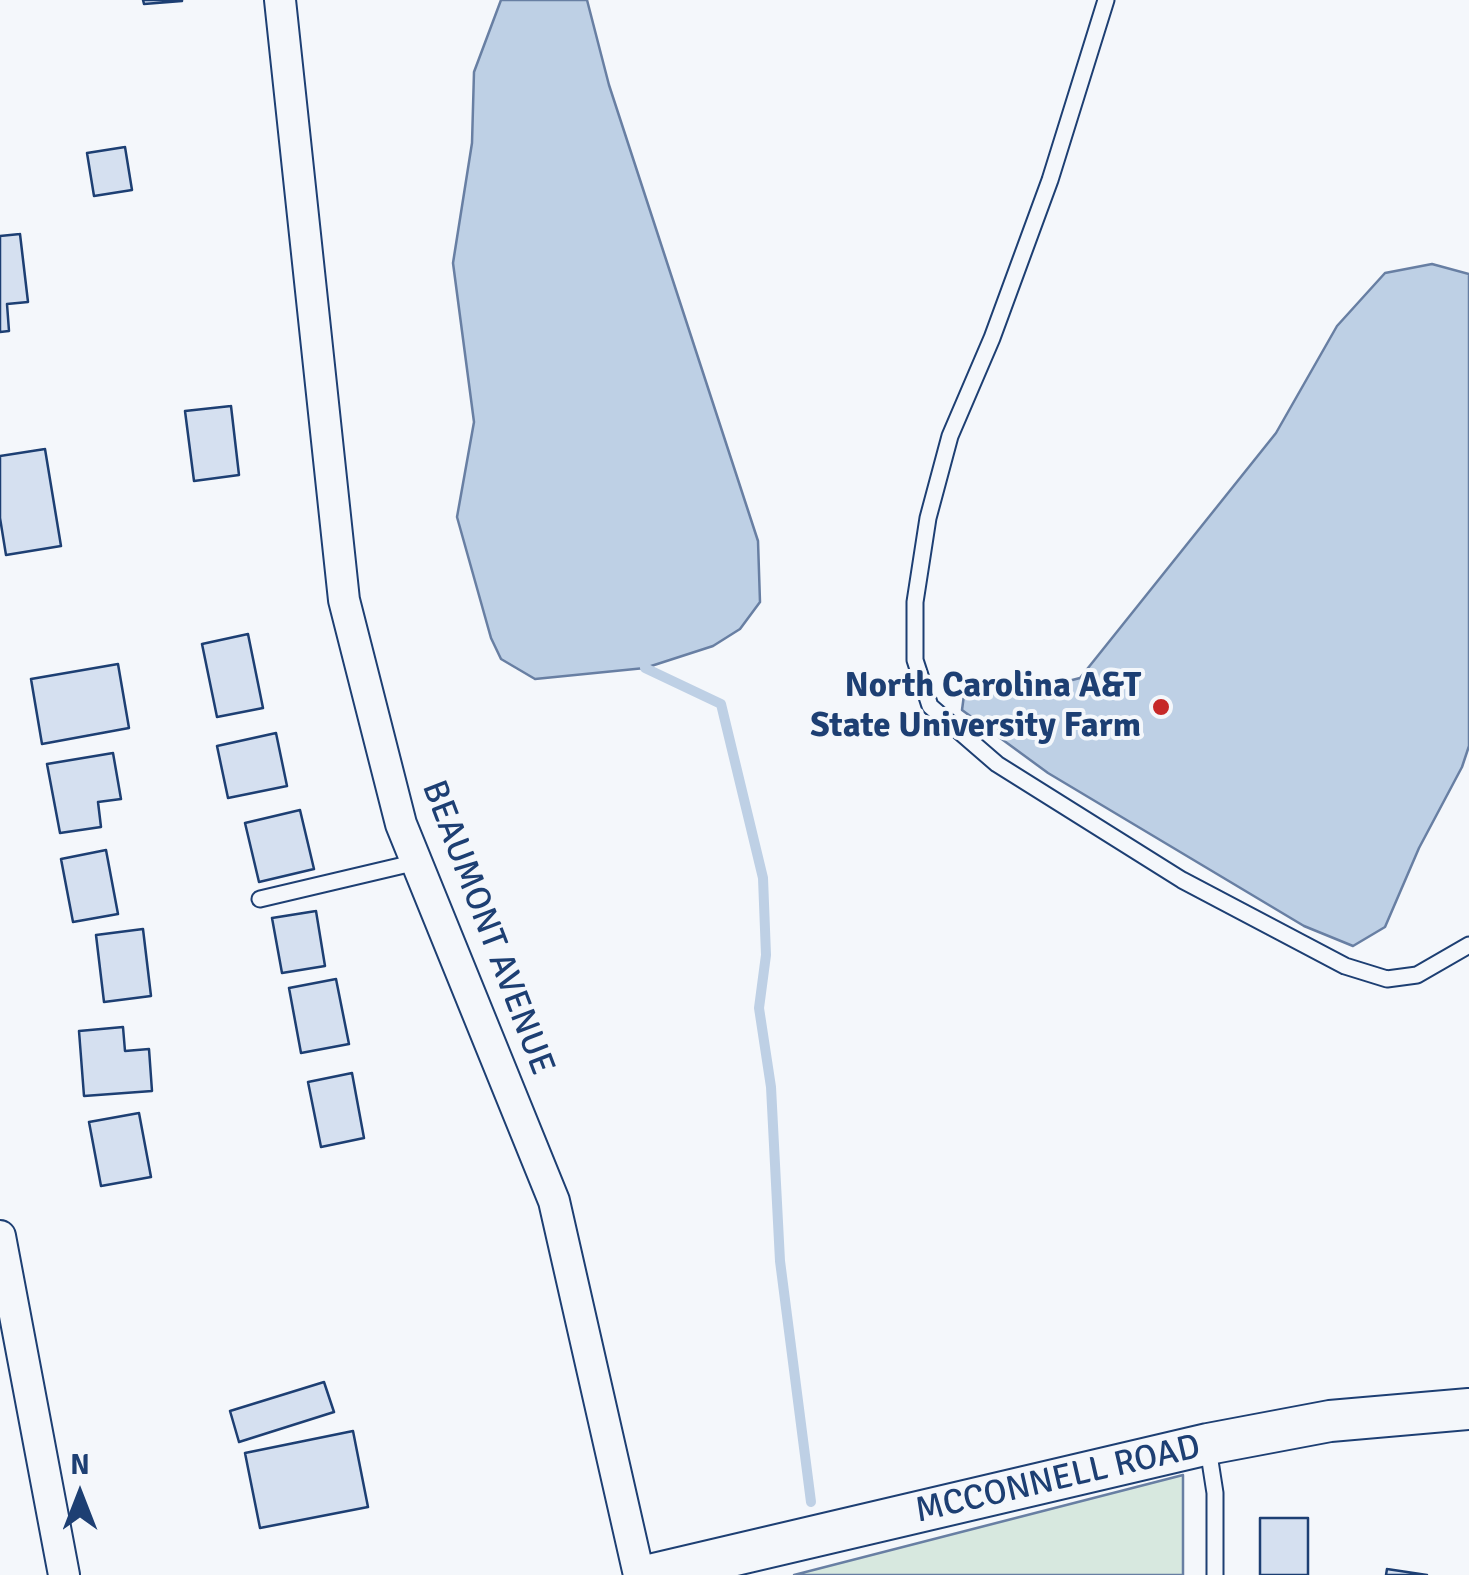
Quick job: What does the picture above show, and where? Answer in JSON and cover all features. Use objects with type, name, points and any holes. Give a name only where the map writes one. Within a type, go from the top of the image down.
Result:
[{"type":"street","name":"BEAUMONT AVENUE","points":[[280,0],[344,600],[401,824],[554,1201],[639,1575]]},
{"type":"street","points":[[0,1236],[64,1575]]},
{"type":"street","name":"MCCONNELL ROAD","points":[[650,1575],[1208,1444],[1330,1421],[1469,1408]]},
{"type":"lane","points":[[1106,0],[1050,180],[992,338],[950,436],[928,518],[915,602],[915,660],[930,706],[997,764],[1047,796],[1182,880],[1345,966],[1387,979],[1417,975],[1469,944]]},
{"type":"lane","points":[[260,900],[416,862]]},
{"type":"lane","points":[[1208,1444],[1215,1493],[1215,1575]]},
{"type":"shaded area","points":[[1183,1475],[1183,1575],[794,1575]]},
{"type":"water","points":[[501,0],[587,0],[609,85],[758,541],[760,602],[740,629],[713,646],[645,668],[535,679],[501,659],[491,638],[457,517],[474,422],[453,263],[472,143],[474,72]]},
{"type":"water","points":[[1432,264],[1469,274],[1469,746],[1385,927],[1353,946],[1304,926],[1048,773],[962,710],[964,695],[973,683],[1010,696],[1080,678],[1276,433],[1337,326],[1385,273]]},
{"type":"building","points":[[143,0],[182,0],[182,1],[144,4]]},
{"type":"building","points":[[125,147],[132,190],[94,196],[87,153]]},
{"type":"building","points":[[20,234],[28,302],[7,304],[9,331],[0,332],[0,236]]},
{"type":"building","points":[[231,406],[239,475],[194,481],[185,411]]},
{"type":"building","points":[[45,449],[61,546],[6,555],[0,518],[0,456]]},
{"type":"building","points":[[248,634],[263,708],[217,717],[202,644]]},
{"type":"building","points":[[118,664],[129,728],[42,744],[31,679]]},
{"type":"building","points":[[276,733],[287,786],[228,798],[217,746]]},
{"type":"building","points":[[113,753],[121,799],[98,802],[101,827],[60,833],[47,764]]},
{"type":"building","points":[[300,810],[314,869],[259,882],[245,823]]},
{"type":"building","points":[[106,850],[118,914],[73,922],[61,859]]},
{"type":"building","points":[[316,911],[325,966],[282,973],[272,918]]},
{"type":"building","points":[[143,929],[151,996],[104,1002],[96,935]]},
{"type":"building","points":[[336,979],[349,1044],[301,1053],[289,988]]},
{"type":"building","points":[[123,1027],[125,1051],[149,1049],[152,1091],[84,1096],[79,1031]]},
{"type":"building","points":[[352,1073],[364,1138],[321,1147],[308,1082]]},
{"type":"building","points":[[139,1113],[151,1177],[101,1186],[89,1122]]},
{"type":"building","points":[[324,1382],[334,1412],[239,1442],[230,1411]]},
{"type":"building","points":[[353,1431],[368,1507],[260,1528],[245,1453]]},
{"type":"building","points":[[1260,1518],[1308,1518],[1308,1575],[1260,1575]]},
{"type":"building","points":[[1387,1569],[1427,1575],[1386,1575]]},
{"type":"waterway","points":[[644,659],[645,668],[721,704],[763,878],[766,955],[759,1008],[771,1087],[780,1261],[811,1502]]},
{"type":"place","name":"North Carolina A&T State University Farm","points":[[1161,707]]}]
